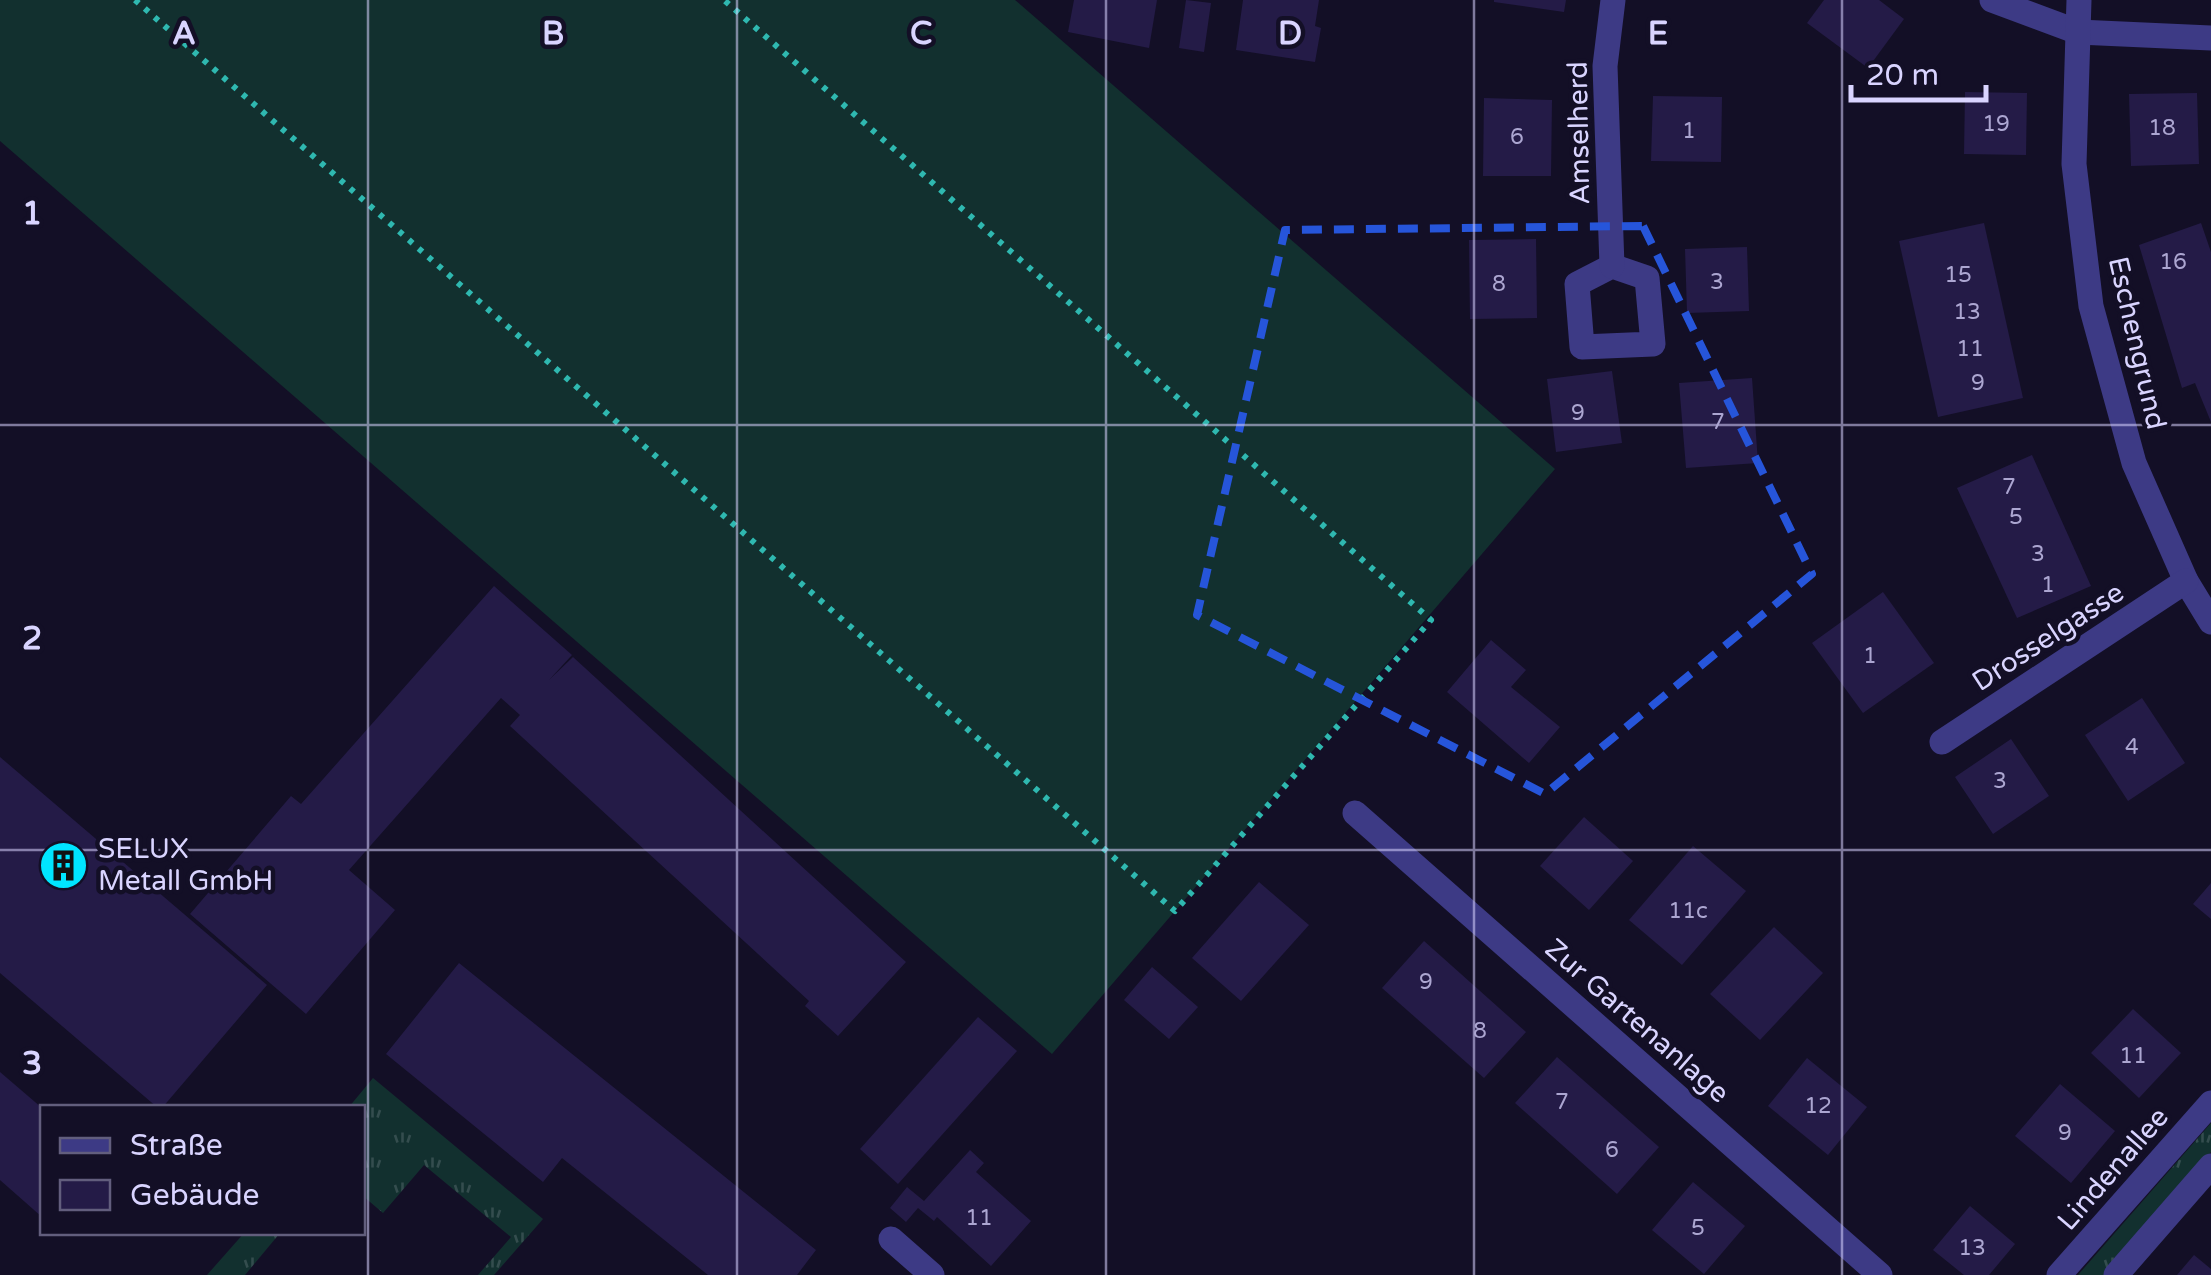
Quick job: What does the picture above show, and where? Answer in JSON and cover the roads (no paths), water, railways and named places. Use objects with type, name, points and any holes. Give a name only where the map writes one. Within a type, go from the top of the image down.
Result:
[{"type":"street","name":"Amselherd","points":[[1612,266],[1605,66],[1613,0]]},
{"type":"street","points":[[1992,0],[2078,32],[2211,38]]},
{"type":"street","name":"Eschengrund","points":[[2080,0],[2074,164],[2091,306],[2134,463],[2186,581],[2211,622]]},
{"type":"street","name":"Drosselgasse","points":[[1942,742],[2186,581]]},
{"type":"street","name":"Zur Gartenanlage","points":[[1354,813],[1880,1275]]},
{"type":"street","name":"Lindenallee","points":[[2059,1275],[2211,1103]]},
{"type":"street","points":[[2116,1275],[2211,1166]]},
{"type":"street","points":[[891,1240],[932,1275]]},
{"type":"place","name":"SELUX Metall GmbH","points":[[63,865]]}]
